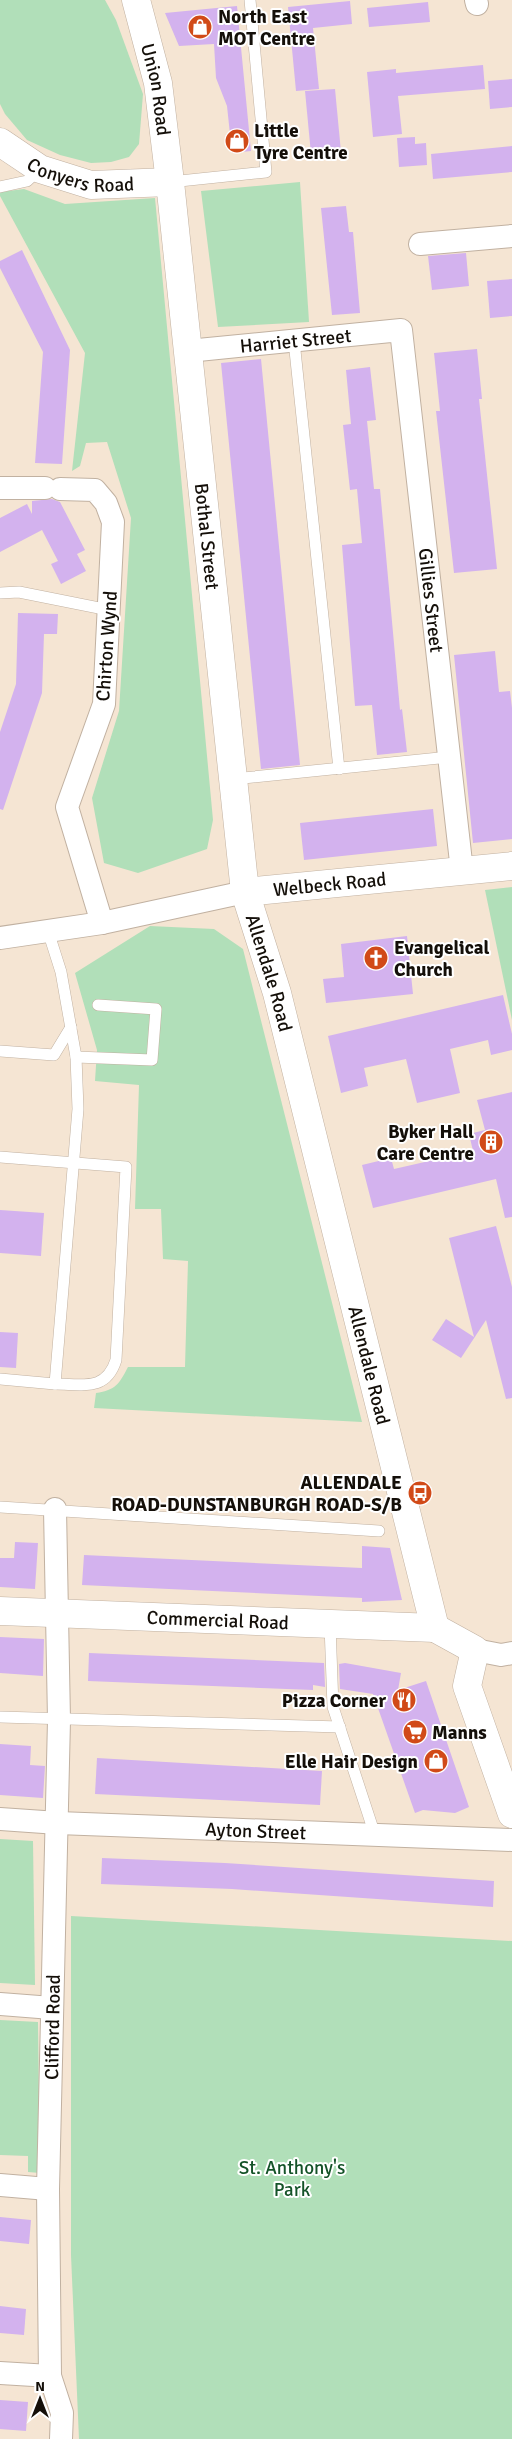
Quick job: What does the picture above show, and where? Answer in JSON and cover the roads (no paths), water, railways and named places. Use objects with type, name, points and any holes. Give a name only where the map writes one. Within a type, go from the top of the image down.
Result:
[{"type":"main road","name":"Union Road","points":[[136,0],[158,83],[170,182]]},
{"type":"main road","name":"Conyers Road","points":[[0,142],[40,169],[91,185],[170,182]]},
{"type":"main road","name":"Bothal Street","points":[[170,182],[245,892]]},
{"type":"main road","name":"Welbeck Road","points":[[245,892],[512,866]]},
{"type":"main road","name":"Allendale Road","points":[[245,892],[277,993],[435,1628]]},
{"type":"main road","name":"Commercial Road","points":[[0,1611],[435,1628]]},
{"type":"main road","points":[[435,1628],[475,1650],[468,1686],[512,1814]]},
{"type":"street","points":[[420,244],[512,236]]},
{"type":"street","name":"Harriet Street","points":[[188,351],[401,330]]},
{"type":"street","name":"Gillies Street","points":[[401,330],[462,871]]},
{"type":"street","name":"Chirton Wynd","points":[[0,488],[95,490],[106,503],[113,522],[104,704],[67,807],[102,923]]},
{"type":"street","name":"Welbeck Road","points":[[0,938],[102,923],[245,892]]},
{"type":"street","name":"Clifford Road","points":[[55,1509],[60,1720],[48,2189],[50,2376],[62,2413],[61,2439]]},
{"type":"street","points":[[475,1650],[501,1655],[512,1653]]},
{"type":"street","name":"Ayton Street","points":[[0,1819],[58,1823],[512,1840]]},
{"type":"street","points":[[0,2004],[52,2008]]},
{"type":"street","points":[[0,2185],[48,2189]]},
{"type":"street","points":[[0,2373],[50,2376]]},
{"type":"lane","points":[[136,0],[141,0]]},
{"type":"lane","points":[[170,182],[266,172],[250,0]]},
{"type":"lane","points":[[0,187],[27,181],[40,169]]},
{"type":"lane","points":[[294,341],[339,769]]},
{"type":"lane","points":[[0,593],[19,592],[109,610]]},
{"type":"lane","points":[[233,779],[449,758]]},
{"type":"lane","points":[[48,931],[61,972],[76,1057],[78,1109],[55,1384]]},
{"type":"lane","points":[[76,1057],[152,1060],[156,1009],[98,1004]]},
{"type":"lane","points":[[0,1051],[54,1055],[71,1028]]},
{"type":"lane","points":[[0,1157],[126,1167],[116,1360],[112,1372],[96,1384],[55,1384],[0,1380]]},
{"type":"lane","points":[[0,1507],[379,1531]]},
{"type":"lane","points":[[330,1625],[333,1707],[375,1835]]},
{"type":"lane","points":[[0,1717],[340,1728]]},
{"type":"place","name":"North East MOT Centre","points":[[200,27]]},
{"type":"place","name":"Little Tyre Centre","points":[[237,141]]},
{"type":"place","name":"Evangelical Church","points":[[376,958]]},
{"type":"place","name":"Byker Hall Care Centre","points":[[491,1142]]},
{"type":"place","name":"ALLENDALE ROAD-DUNSTANBURGH ROAD-S/B","points":[[420,1493]]},
{"type":"place","name":"Pizza Corner","points":[[404,1700]]},
{"type":"place","name":"Manns","points":[[415,1732]]},
{"type":"place","name":"Elle Hair Design","points":[[436,1761]]},
{"type":"park label","name":"St. Anthony's Park","points":[[292,2178]]}]
